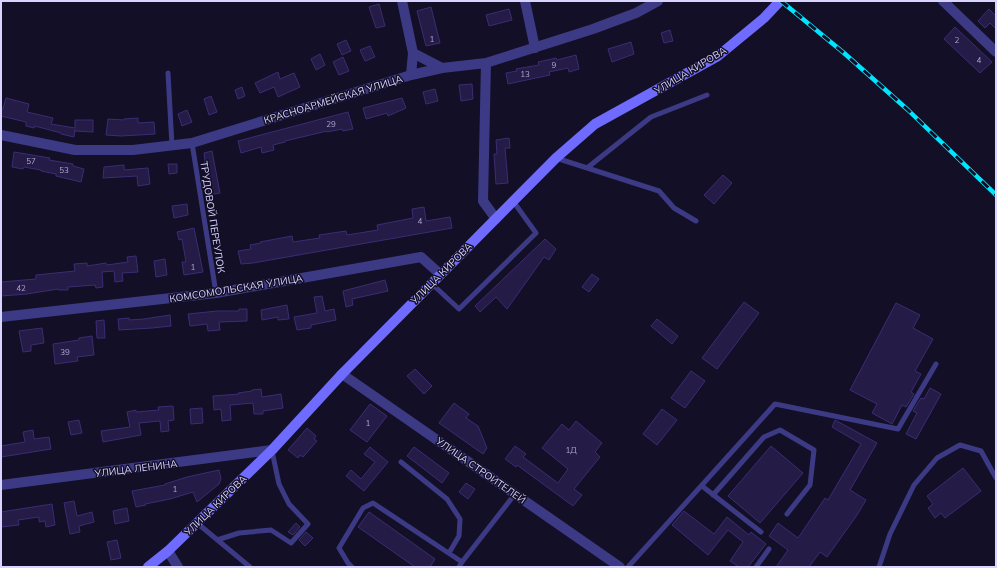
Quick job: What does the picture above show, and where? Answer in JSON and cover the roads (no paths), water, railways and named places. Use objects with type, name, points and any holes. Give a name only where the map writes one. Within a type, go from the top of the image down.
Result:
[{"type":"main road","name":"УЛИЦА КИРОВА","points":[[148,567],[168,551],[272,450],[342,374],[556,158],[595,124],[718,56],[764,18],[780,1]]},
{"type":"street","points":[[402,1],[413,53],[412,75]]},
{"type":"street","points":[[525,1],[536,48]]},
{"type":"street","name":"КРАСНОАРМЕЙСКАЯ УЛИЦА","points":[[1,135],[75,150],[133,150],[192,143],[412,75],[442,68],[486,63],[536,48],[636,13],[658,1]]},
{"type":"street","points":[[943,1],[996,52]]},
{"type":"street","points":[[413,53],[442,68]]},
{"type":"street","points":[[486,63],[483,201],[496,219]]},
{"type":"street","name":"КОМСОМОЛЬСКАЯ УЛИЦА","points":[[1,317],[216,293],[421,257],[440,274]]},
{"type":"street","name":"УЛИЦА СТРОИТЕЛЕЙ","points":[[342,374],[620,567]]},
{"type":"street","name":"УЛИЦА ЛЕНИНА","points":[[1,485],[272,450]]},
{"type":"street","points":[[168,551],[178,567]]},
{"type":"lane","points":[[168,73],[172,146]]},
{"type":"lane","points":[[587,168],[651,117],[707,95]]},
{"type":"lane","name":"ТРУДОВОЙ ПЕРЕУЛОК","points":[[192,143],[216,293]]},
{"type":"lane","points":[[556,158],[659,191],[674,208],[696,221]]},
{"type":"lane","points":[[431,283],[459,309],[536,233],[512,201]]},
{"type":"lane","points":[[628,567],[775,404],[898,429],[936,364]]},
{"type":"lane","points":[[713,495],[764,437],[780,430],[814,450],[810,485],[787,514]]},
{"type":"lane","points":[[878,567],[890,534],[914,485],[937,458],[960,445],[981,451],[996,478]]},
{"type":"lane","points":[[217,540],[239,533],[271,530],[291,543],[308,524],[289,504],[279,484],[272,450]]},
{"type":"lane","points":[[401,462],[447,499],[460,519],[459,536],[449,554]]},
{"type":"lane","points":[[702,486],[761,532]]},
{"type":"lane","points":[[352,567],[339,548],[363,508],[373,503],[449,554],[460,565],[516,494]]},
{"type":"lane","points":[[196,523],[250,567]]},
{"type":"lane","points":[[756,567],[769,549]]},
{"type":"railway","points":[[781,1],[844,53],[908,110],[996,195]]}]
